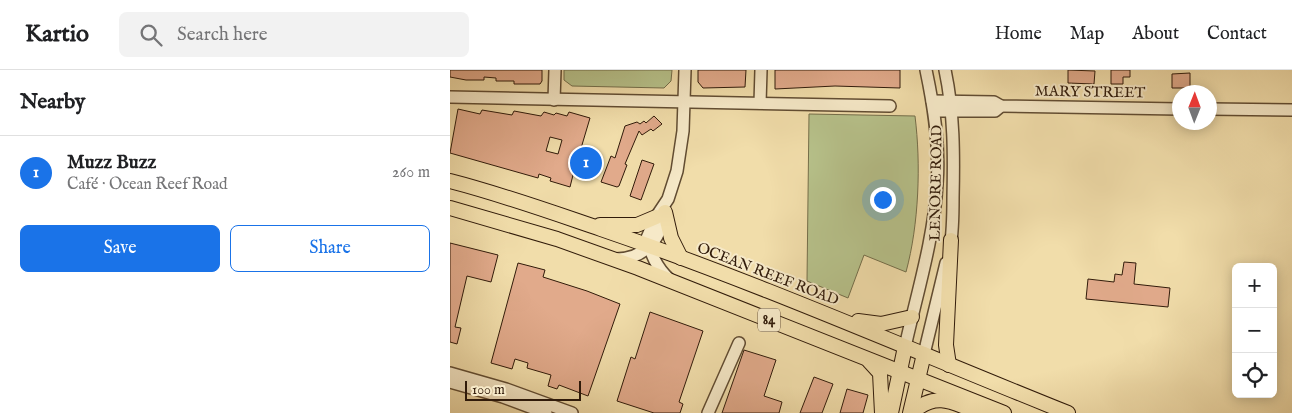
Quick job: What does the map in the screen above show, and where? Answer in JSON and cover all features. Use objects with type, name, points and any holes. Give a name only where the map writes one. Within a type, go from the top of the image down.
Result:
[{"type":"main road","name":"OCEAN REEF ROAD","points":[[450,181],[484,190],[681,258],[779,295],[1068,413]]},
{"type":"main road","name":"84","points":[[450,208],[557,239],[611,258],[1004,413]]},
{"type":"main road","points":[[587,225],[637,225],[662,211],[671,238],[681,258]]},
{"type":"main road","points":[[949,365],[946,345],[951,240]]},
{"type":"main road","points":[[779,295],[873,324],[888,324],[912,317]]},
{"type":"main road","points":[[891,413],[905,346]]},
{"type":"main road","points":[[911,413],[924,354]]},
{"type":"main road","points":[[867,359],[880,373],[882,413]]},
{"type":"main road","points":[[911,413],[928,401],[957,404],[979,413]]},
{"type":"street","points":[[554,100],[555,70]]},
{"type":"street","points":[[611,258],[635,257],[655,240],[662,211],[678,172],[685,70]]},
{"type":"street","points":[[760,103],[761,70]]},
{"type":"street","name":"LENORE ROAD","points":[[905,346],[922,276],[937,185],[933,106],[926,70]]},
{"type":"street","name":"LENORE ROAD","points":[[924,354],[951,240],[954,175],[952,106],[945,70]]},
{"type":"street","points":[[450,97],[890,106]]},
{"type":"street","name":"MARY STREET","points":[[933,106],[994,102],[1001,106],[1172,109]]},
{"type":"street","points":[[1217,109],[1292,110]]},
{"type":"street","points":[[649,246],[660,270],[673,282]]},
{"type":"street","points":[[708,413],[739,343]]},
{"type":"street","points":[[450,373],[506,388],[572,413]]},
{"type":"street","points":[[450,382],[503,397],[546,413]]},
{"type":"green space","points":[[564,70],[672,70],[671,81],[664,88],[572,86],[564,80]]},
{"type":"green space","points":[[809,114],[915,116],[918,154],[918,194],[914,234],[906,272],[864,255],[848,298],[807,281]]},
{"type":"building","points":[[450,70],[542,70],[542,81],[540,84],[514,84],[514,81],[496,81],[496,78],[484,77],[484,80],[466,80],[450,77]]},
{"type":"building","points":[[698,70],[746,70],[745,87],[703,88],[698,82]]},
{"type":"building","points":[[775,70],[900,70],[900,88],[835,86],[775,89]]},
{"type":"building","points":[[1068,70],[1095,71],[1094,84],[1068,83]]},
{"type":"building","points":[[1111,70],[1130,70],[1130,77],[1123,77],[1123,84],[1111,84]]},
{"type":"building","points":[[1190,73],[1190,85],[1172,85],[1172,74]]},
{"type":"building","points":[[458,109],[480,114],[482,110],[512,115],[514,111],[541,116],[544,112],[567,116],[569,112],[590,118],[579,155],[589,158],[588,167],[586,170],[575,167],[570,187],[550,181],[551,178],[539,174],[538,178],[450,153]],"holes":[[[550,137],[562,140],[558,154],[546,151]]]},
{"type":"building","points":[[654,116],[662,124],[653,131],[651,129],[642,135],[639,131],[625,164],[627,165],[619,186],[601,182],[611,156],[615,158],[625,126],[637,122],[640,124],[644,121],[646,123]]},
{"type":"building","points":[[642,160],[654,164],[641,200],[630,196]]},
{"type":"building","points":[[450,243],[498,255],[491,282],[467,276],[455,327],[461,328],[457,344],[450,342]]},
{"type":"building","points":[[1124,262],[1136,263],[1134,284],[1170,288],[1168,307],[1086,299],[1088,279],[1114,282],[1115,274],[1122,275]]},
{"type":"building","points":[[518,263],[545,270],[543,277],[620,304],[588,396],[559,385],[557,389],[548,386],[551,375],[527,368],[528,363],[515,359],[512,369],[491,363]]},
{"type":"building","points":[[650,312],[703,331],[679,402],[683,404],[680,413],[654,413],[617,401],[631,357],[635,359]]},
{"type":"building","points":[[744,350],[776,360],[764,396],[782,402],[779,413],[722,413]]},
{"type":"building","points":[[814,377],[833,384],[822,413],[800,413]]},
{"type":"building","points":[[847,389],[868,395],[863,413],[840,413]]},
{"type":"place","name":"Muzz Buzz","points":[[586,163]]}]
